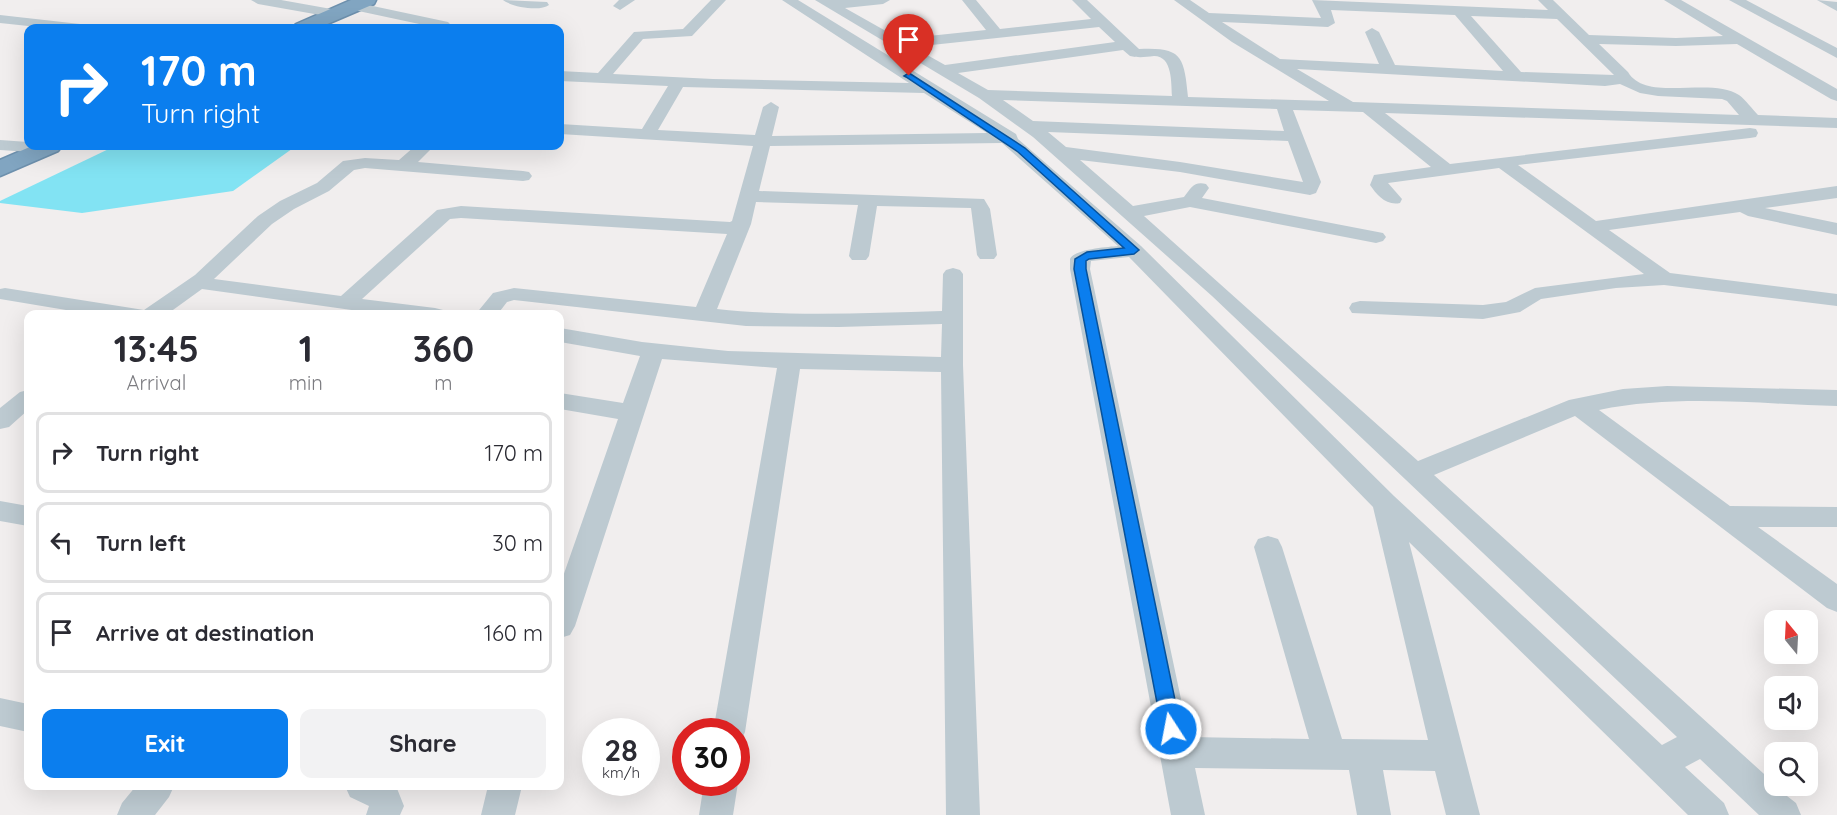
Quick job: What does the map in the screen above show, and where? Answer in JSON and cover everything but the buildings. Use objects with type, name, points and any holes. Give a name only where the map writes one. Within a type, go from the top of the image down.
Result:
[{"type":"highway","points":[[312,24],[352,7]]},
{"type":"highway","points":[[0,169],[41,150]]},
{"type":"street","points":[[258,0],[352,7],[438,24]]},
{"type":"street","points":[[510,0],[542,4]]},
{"type":"street","points":[[601,79],[639,35],[687,33],[719,0]]},
{"type":"street","points":[[815,5],[883,0]]},
{"type":"street","points":[[969,0],[996,33]]},
{"type":"street","points":[[1079,0],[1139,54],[1159,52],[1172,59],[1180,101]]},
{"type":"street","points":[[1181,0],[1276,63],[1350,107]]},
{"type":"street","points":[[1234,0],[1240,19]]},
{"type":"street","points":[[1545,0],[1623,75],[1623,80]]},
{"type":"street","points":[[1671,0],[1837,96]]},
{"type":"street","points":[[1736,0],[1837,54]]},
{"type":"street","points":[[1824,0],[1837,7]]},
{"type":"street","points":[[1204,17],[1328,23],[1320,3]]},
{"type":"street","points":[[1320,3],[1461,12],[1560,15]]},
{"type":"street","points":[[815,5],[1024,134],[1060,152],[1219,292],[1414,473],[1682,751],[1712,815]]},
{"type":"street","points":[[1461,12],[1516,76]]},
{"type":"street","points":[[0,19],[44,24]]},
{"type":"street","points":[[901,56],[996,33],[1102,21]]},
{"type":"street","points":[[1372,32],[1389,69]]},
{"type":"street","points":[[1585,39],[1676,42],[1741,40]]},
{"type":"street","points":[[564,76],[678,82],[936,79],[1127,45]]},
{"type":"street","points":[[1276,63],[1605,81],[1623,80],[1645,90],[1724,95],[1733,98],[1754,121]]},
{"type":"street","points":[[936,79],[985,95],[1833,123]]},
{"type":"street","points":[[647,134],[678,82]]},
{"type":"street","points":[[985,95],[1024,134],[1057,180],[1134,250],[1385,503],[1682,751],[1784,815]]},
{"type":"street","points":[[1060,152],[1207,171],[1310,189],[1312,182],[1283,105]]},
{"type":"street","points":[[703,316],[741,224],[771,107]]},
{"type":"street","points":[[1368,108],[1445,169]]},
{"type":"street","points":[[1393,199],[1378,185],[1380,179],[1445,169],[1833,123]]},
{"type":"street","points":[[564,129],[763,141],[1024,134],[1295,136]]},
{"type":"street","points":[[0,145],[24,146]]},
{"type":"street","points":[[403,166],[421,150]]},
{"type":"street","points":[[1502,162],[1664,279]]},
{"type":"street","points":[[160,310],[202,279],[266,220],[287,205],[323,187],[349,165],[365,163],[523,176]]},
{"type":"street","points":[[1190,201],[1196,196],[1207,171]]},
{"type":"street","points":[[1593,227],[1837,192]]},
{"type":"street","points":[[748,196],[977,203],[981,209],[987,255]]},
{"type":"street","points":[[859,256],[868,200]]},
{"type":"street","points":[[1129,213],[1190,201],[1376,237]]},
{"type":"street","points":[[1732,207],[1837,229]]},
{"type":"street","points":[[345,303],[444,214],[461,212],[725,228],[733,228],[741,224]]},
{"type":"street","points":[[1134,250],[1087,256],[1080,259],[1080,269],[1188,815]]},
{"type":"street","points":[[953,274],[951,365],[963,815]]},
{"type":"street","points":[[202,279],[208,284],[345,303],[370,310]]},
{"type":"street","points":[[1359,308],[1500,311],[1535,294],[1616,282],[1664,279],[1837,300]]},
{"type":"street","points":[[5,294],[104,310]]},
{"type":"street","points":[[490,310],[500,297],[514,294],[703,316],[805,321],[952,317]]},
{"type":"street","points":[[564,336],[653,351],[790,362],[951,365]]},
{"type":"street","points":[[564,614],[653,351]]},
{"type":"street","points":[[731,718],[790,362]]},
{"type":"street","points":[[1414,473],[1577,406],[1623,397],[1667,394],[1837,398]]},
{"type":"street","points":[[0,421],[24,402]]},
{"type":"street","points":[[564,402],[632,413]]},
{"type":"street","points":[[1577,406],[1837,600]]},
{"type":"street","points":[[1385,503],[1463,815]]},
{"type":"street","points":[[1724,516],[1837,517]]},
{"type":"street","points":[[1268,547],[1330,755]]},
{"type":"street","points":[[0,712],[24,717]]},
{"type":"street","points":[[1176,752],[1448,756]]},
{"type":"street","points":[[1363,755],[1374,815]]},
{"type":"street","points":[[134,815],[154,790]]},
{"type":"street","points":[[377,790],[384,796],[387,806],[383,815]]},
{"type":"street","points":[[498,815],[504,790]]},
{"type":"street","points":[[716,815],[719,796]]},
{"type":"water","points":[[107,150],[290,150],[233,191],[82,213],[0,203]]},
{"type":"route","points":[[909,76],[1005,136],[1134,250],[1087,256],[1080,259],[1080,269],[1171,729]]}]
